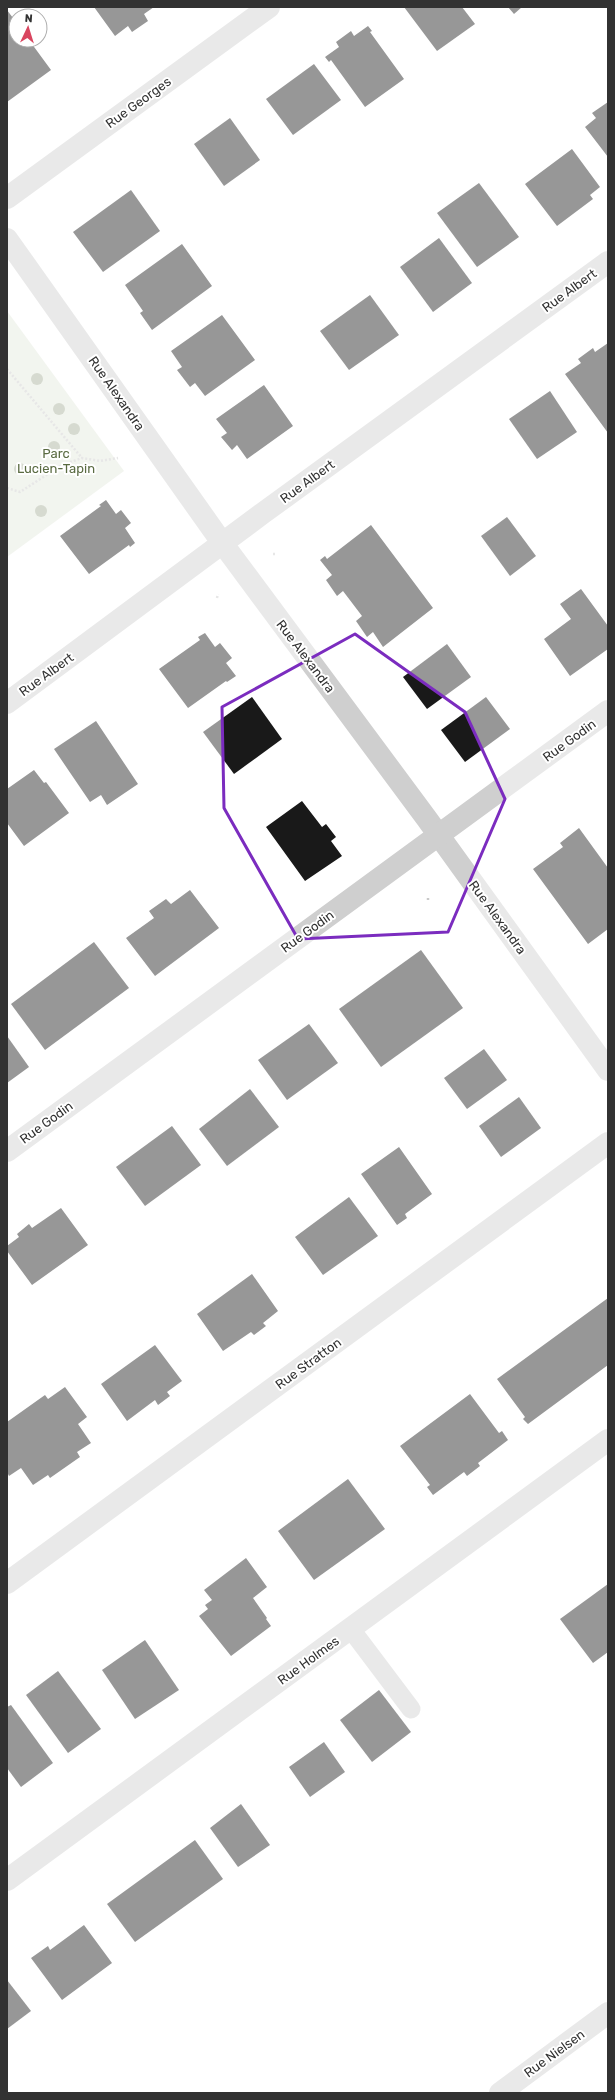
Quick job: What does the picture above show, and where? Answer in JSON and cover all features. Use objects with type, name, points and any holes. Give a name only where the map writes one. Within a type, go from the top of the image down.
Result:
[{"type":"street","name":"Rue Georges","points":[[7,198],[269,7]]},
{"type":"street","name":"Rue Alexandra","points":[[7,239],[223,544],[438,835],[608,1070]]},
{"type":"street","name":"Rue Albert","points":[[7,703],[223,544],[258,516],[608,262]]},
{"type":"street","name":"Rue Godin","points":[[7,1151],[608,711]]},
{"type":"street","name":"Rue Stratton","points":[[7,1583],[608,1143]]},
{"type":"street","name":"Rue Holmes","points":[[7,1880],[608,1440]]},
{"type":"street","name":"Rue Nielsen","points":[[500,2093],[608,2013]]},
{"type":"lane","points":[[350,1628],[411,1709]]},
{"type":"path","points":[[7,369],[82,458]]},
{"type":"path","points":[[7,488],[20,492],[62,465],[82,458],[100,461],[118,458]]},
{"type":"highlighted area","points":[[355,634],[465,712],[505,799],[448,932],[298,939],[224,808],[222,707]]},
{"type":"green space","name":"Parc Lucien-Tapin","points":[[7,311],[124,471],[7,557]]},
{"type":"building","points":[[94,7],[154,7],[144,14],[148,21],[132,32],[128,26],[115,36]]},
{"type":"building","points":[[404,7],[462,7],[475,24],[437,51]]},
{"type":"building","points":[[508,7],[522,7],[514,14]]},
{"type":"building","points":[[7,10],[8,48],[35,48],[51,70],[7,102]]},
{"type":"building","points":[[368,26],[372,31],[370,32],[404,79],[365,107],[331,60],[329,62],[325,57],[339,47],[336,42],[351,31],[354,36]]},
{"type":"building","points":[[314,64],[341,100],[293,135],[266,99]]},
{"type":"building","points":[[608,102],[608,157],[585,127],[596,118],[592,113]]},
{"type":"building","points":[[230,118],[260,160],[224,186],[194,144]]},
{"type":"building","points":[[572,149],[600,187],[590,195],[593,199],[557,226],[525,184]]},
{"type":"building","points":[[479,183],[519,237],[477,267],[437,213]]},
{"type":"building","points":[[131,190],[160,231],[103,272],[73,232]]},
{"type":"building","points":[[439,238],[472,283],[433,312],[400,267]]},
{"type":"building","points":[[182,244],[212,286],[152,330],[140,313],[143,311],[125,285]]},
{"type":"building","points":[[370,295],[399,335],[349,370],[320,331]]},
{"type":"building","points":[[222,315],[255,360],[205,396],[195,383],[190,387],[177,370],[182,367],[171,351]]},
{"type":"building","points":[[608,343],[608,433],[565,374],[581,363],[578,359],[593,348],[595,352]]},
{"type":"building","points":[[264,385],[293,426],[247,459],[237,445],[232,450],[221,437],[227,433],[216,419]]},
{"type":"building","points":[[550,391],[577,432],[537,459],[509,419]]},
{"type":"building","points":[[106,500],[116,514],[121,510],[131,523],[125,528],[135,543],[130,547],[129,545],[89,574],[60,536],[101,506],[99,505]]},
{"type":"building","points":[[507,517],[536,556],[510,576],[481,536]]},
{"type":"building","points":[[371,525],[433,608],[383,647],[373,632],[367,637],[356,621],[362,616],[343,591],[337,596],[326,580],[332,575],[320,560],[325,556],[327,559]]},
{"type":"building","points":[[581,589],[608,626],[608,649],[570,676],[544,639],[571,619],[560,604]]},
{"type":"building","points":[[205,633],[215,647],[220,643],[232,658],[226,663],[236,676],[227,682],[226,681],[188,708],[159,669],[200,640],[198,637]]},
{"type":"building","points":[[447,644],[471,677],[427,709],[403,677]]},
{"type":"building","points":[[252,697],[282,739],[234,774],[203,732]]},
{"type":"building","points":[[486,697],[510,729],[465,762],[441,730]]},
{"type":"building","points":[[96,721],[138,784],[107,805],[101,795],[90,802],[54,749]]},
{"type":"building","points":[[34,770],[44,783],[46,782],[69,813],[24,846],[7,823],[7,789]]},
{"type":"building","points":[[302,801],[322,827],[326,824],[336,837],[331,841],[342,856],[305,881],[266,827]]},
{"type":"building","points":[[579,828],[608,868],[608,929],[588,944],[533,869],[563,847],[560,843]]},
{"type":"building","points":[[190,890],[219,928],[155,976],[126,938],[154,918],[149,911],[166,899],[171,904]]},
{"type":"building","points":[[94,942],[129,988],[45,1050],[11,1004]]},
{"type":"building","points":[[421,950],[463,1008],[381,1067],[339,1009]]},
{"type":"building","points":[[309,1024],[338,1063],[287,1100],[258,1060]]},
{"type":"building","points":[[7,1036],[29,1067],[7,1083]]},
{"type":"building","points":[[484,1049],[507,1080],[467,1109],[444,1078]]},
{"type":"building","points":[[250,1089],[279,1127],[227,1166],[199,1129]]},
{"type":"building","points":[[519,1097],[541,1128],[501,1157],[479,1126]]},
{"type":"building","points":[[172,1126],[201,1165],[145,1206],[116,1167]]},
{"type":"building","points":[[399,1147],[432,1194],[405,1214],[407,1218],[397,1225],[361,1174]]},
{"type":"building","points":[[349,1197],[378,1236],[323,1275],[295,1237]]},
{"type":"building","points":[[61,1208],[88,1245],[32,1285],[7,1251],[7,1246],[19,1237],[17,1234],[29,1224],[32,1228]]},
{"type":"building","points":[[252,1274],[278,1311],[263,1323],[266,1326],[254,1335],[251,1332],[223,1351],[197,1314]]},
{"type":"building","points":[[608,1298],[608,1365],[528,1424],[523,1419],[525,1417],[497,1379]]},
{"type":"building","points":[[155,1345],[182,1381],[167,1392],[170,1396],[158,1405],[155,1400],[127,1421],[101,1384]]},
{"type":"building","points":[[65,1387],[87,1417],[78,1424],[91,1443],[77,1452],[80,1457],[50,1478],[48,1475],[33,1485],[21,1468],[9,1476],[7,1472],[7,1422],[45,1395],[48,1399]]},
{"type":"building","points":[[470,1394],[499,1433],[502,1431],[508,1440],[478,1463],[480,1466],[467,1476],[464,1472],[433,1495],[427,1487],[430,1485],[400,1446]]},
{"type":"building","points":[[348,1479],[385,1529],[314,1580],[278,1531]]},
{"type":"building","points":[[246,1558],[267,1587],[253,1598],[271,1626],[231,1656],[199,1616],[208,1609],[205,1605],[212,1600],[204,1590]]},
{"type":"building","points":[[608,1584],[608,1652],[593,1663],[560,1619]]},
{"type":"building","points":[[145,1640],[179,1690],[135,1719],[102,1670]]},
{"type":"building","points":[[58,1671],[101,1729],[68,1753],[26,1695]]},
{"type":"building","points":[[379,1690],[411,1732],[372,1762],[340,1720]]},
{"type":"building","points":[[11,1705],[53,1763],[21,1787],[7,1768],[7,1707]]},
{"type":"building","points":[[324,1742],[345,1772],[310,1797],[289,1767]]},
{"type":"building","points":[[241,1804],[270,1845],[238,1867],[210,1828]]},
{"type":"building","points":[[195,1840],[223,1879],[135,1942],[107,1904]]},
{"type":"building","points":[[84,1925],[112,1963],[62,2000],[31,1958],[48,1946],[50,1950]]},
{"type":"building","points":[[7,1980],[31,2011],[7,2029]]}]
